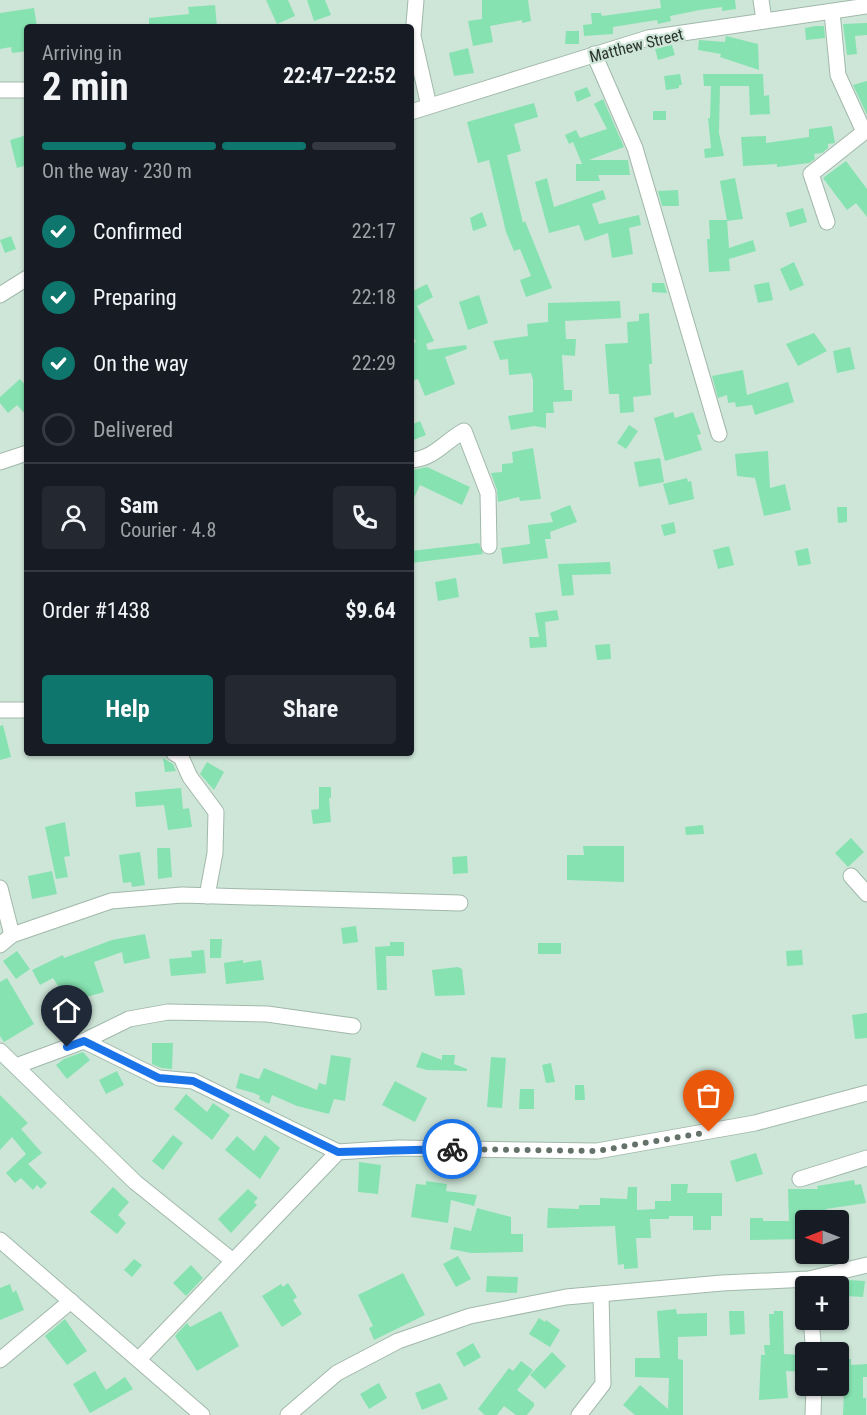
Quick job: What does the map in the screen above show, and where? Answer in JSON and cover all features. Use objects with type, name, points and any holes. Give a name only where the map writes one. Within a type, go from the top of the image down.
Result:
[{"type":"street","points":[[413,24],[416,0]]},
{"type":"street","points":[[760,0],[764,20]]},
{"type":"street","name":"Matthew Street","points":[[414,111],[648,38],[867,6]]},
{"type":"street","points":[[827,222],[811,174],[864,132],[838,75],[832,12]]},
{"type":"street","points":[[414,44],[429,106]]},
{"type":"street","points":[[594,54],[635,148],[719,434]]},
{"type":"street","points":[[0,90],[24,90]]},
{"type":"street","points":[[0,295],[24,280]]},
{"type":"street","points":[[414,459],[432,456],[453,437],[464,431],[488,493],[489,546]]},
{"type":"street","points":[[0,462],[24,454]]},
{"type":"street","points":[[0,710],[24,711]]},
{"type":"street","points":[[179,756],[190,777],[216,812],[215,853],[207,896]]},
{"type":"street","points":[[851,876],[867,894]]},
{"type":"street","points":[[0,888],[6,940],[111,901],[207,896],[460,903]]},
{"type":"street","points":[[16,1066],[84,1041],[129,1019],[168,1012],[267,1014],[353,1026]]},
{"type":"street","points":[[84,1041],[159,1078],[193,1081],[338,1152],[398,1148],[597,1151],[754,1123],[867,1093]]},
{"type":"street","points":[[0,1051],[135,1182],[233,1261]]},
{"type":"street","points":[[139,1359],[338,1152]]},
{"type":"street","points":[[800,1179],[867,1158]]},
{"type":"street","points":[[0,1240],[202,1415]]},
{"type":"street","points":[[832,1276],[867,1265]]},
{"type":"street","points":[[288,1415],[337,1373],[398,1341],[470,1316],[566,1297],[722,1283],[795,1283]]},
{"type":"street","points":[[579,1415],[603,1384],[601,1294]]},
{"type":"street","points":[[0,1360],[71,1301]]},
{"type":"street","points":[[813,1415],[814,1396]]},
{"type":"building","points":[[266,0],[288,0],[295,16],[277,24]]},
{"type":"building","points":[[307,0],[325,0],[331,15],[314,21]]},
{"type":"building","points":[[482,0],[528,0],[531,21],[522,23],[522,20],[490,26],[493,42],[473,46],[468,21],[482,19]]},
{"type":"building","points":[[660,0],[735,0],[736,9],[722,11],[722,7],[700,10],[670,16],[671,21],[658,24],[657,20],[613,27],[613,34],[584,36],[583,25],[592,24],[591,13],[601,13],[602,16],[661,8]]},
{"type":"building","points":[[215,5],[217,24],[149,24],[149,18],[189,14],[188,7]]},
{"type":"building","points":[[34,8],[37,24],[24,24],[24,51],[12,53],[11,47],[0,49],[0,13]]},
{"type":"building","points":[[867,23],[867,35],[855,36],[857,54],[847,55],[843,24]]},
{"type":"building","points":[[824,26],[825,38],[806,40],[805,28]]},
{"type":"building","points":[[566,31],[579,31],[579,44],[565,44]]},
{"type":"building","points":[[726,36],[758,44],[759,70],[720,57],[721,54],[698,50],[699,40],[725,42]]},
{"type":"building","points":[[672,45],[675,55],[658,60],[655,49]]},
{"type":"building","points":[[468,48],[474,73],[454,76],[449,53]]},
{"type":"building","points":[[680,74],[682,85],[679,85],[679,88],[666,90],[664,76]]},
{"type":"building","points":[[703,74],[763,74],[764,96],[769,95],[770,114],[750,115],[749,86],[720,86],[719,133],[724,156],[705,158],[704,149],[711,148],[708,118],[710,118],[711,86],[704,86]]},
{"type":"building","points":[[867,81],[867,115],[853,85]]},
{"type":"building","points":[[587,87],[591,96],[577,102],[574,92]]},
{"type":"building","points":[[603,99],[624,147],[589,160],[628,160],[630,175],[598,175],[600,181],[576,181],[576,164],[582,164],[573,142],[569,144],[565,135],[576,130],[580,138],[607,129],[594,104]]},
{"type":"building","points":[[534,103],[538,117],[514,124],[521,151],[507,155],[523,223],[525,221],[552,288],[526,297],[520,280],[531,276],[520,249],[514,251],[506,232],[489,160],[478,163],[467,122]]},
{"type":"building","points":[[653,111],[666,111],[666,120],[653,120]]},
{"type":"building","points":[[832,126],[835,143],[828,144],[828,148],[822,153],[814,154],[815,159],[809,163],[777,167],[777,164],[743,166],[741,137],[766,136],[766,143],[809,137],[809,129]]},
{"type":"building","points":[[24,136],[24,166],[17,168],[10,140]]},
{"type":"building","points":[[846,161],[867,189],[867,217],[856,203],[847,210],[823,178]]},
{"type":"building","points":[[547,178],[554,207],[603,190],[606,199],[592,204],[599,224],[639,215],[641,225],[629,228],[633,254],[612,258],[608,233],[585,241],[579,225],[549,233],[535,182]]},
{"type":"building","points":[[735,178],[743,219],[727,221],[720,181]]},
{"type":"building","points":[[678,190],[679,206],[662,206],[658,191]]},
{"type":"building","points":[[803,208],[807,222],[790,227],[786,213]]},
{"type":"building","points":[[482,212],[487,226],[473,231],[470,218]]},
{"type":"building","points":[[709,220],[727,220],[729,248],[753,240],[756,251],[729,259],[730,271],[709,272],[707,239],[710,239]]},
{"type":"building","points":[[11,236],[16,249],[5,253],[0,240]]},
{"type":"building","points":[[794,262],[804,285],[790,291],[780,269]]},
{"type":"building","points":[[769,282],[773,300],[758,303],[754,285]]},
{"type":"building","points":[[652,283],[664,283],[667,293],[652,292]]},
{"type":"building","points":[[427,284],[433,297],[417,306],[434,341],[426,344],[428,350],[466,345],[467,349],[445,357],[455,384],[425,396],[418,379],[414,380],[414,343],[416,342],[414,338],[414,290]]},
{"type":"building","points":[[479,295],[488,323],[468,330],[459,302]]},
{"type":"building","points":[[620,301],[621,318],[565,321],[566,339],[576,339],[575,356],[562,355],[564,390],[572,390],[572,401],[553,402],[554,413],[546,413],[546,428],[534,426],[511,430],[508,416],[533,412],[533,380],[531,373],[509,375],[508,359],[500,360],[493,341],[528,336],[527,324],[548,322],[548,303]]},
{"type":"building","points":[[649,313],[651,395],[633,397],[634,412],[620,413],[619,394],[609,394],[605,344],[628,343],[627,322],[639,321],[639,314]]},
{"type":"building","points":[[814,333],[827,351],[798,366],[786,344]]},
{"type":"building","points":[[850,347],[855,369],[837,373],[833,351]]},
{"type":"building","points":[[743,370],[747,395],[788,382],[794,402],[755,415],[752,405],[736,407],[735,402],[728,403],[727,395],[718,398],[712,376]]},
{"type":"building","points":[[20,379],[24,384],[24,413],[17,405],[8,413],[0,403],[0,397]]},
{"type":"building","points":[[673,412],[675,418],[693,412],[701,434],[697,435],[702,450],[665,461],[654,418]]},
{"type":"building","points":[[420,421],[426,435],[414,440],[414,424]]},
{"type":"building","points":[[629,425],[638,431],[626,449],[617,443]]},
{"type":"building","points":[[533,448],[541,499],[520,501],[519,497],[498,502],[497,490],[491,473],[502,472],[502,464],[513,463],[512,452]]},
{"type":"building","points":[[768,451],[770,488],[785,484],[791,510],[764,516],[755,478],[737,476],[735,454]]},
{"type":"building","points":[[660,458],[664,482],[639,487],[634,462]]},
{"type":"building","points":[[427,467],[470,487],[462,505],[420,485],[414,498],[414,470]]},
{"type":"building","points":[[687,478],[688,482],[691,481],[694,499],[669,505],[663,484]]},
{"type":"building","points":[[570,505],[577,522],[550,532],[551,539],[545,539],[548,558],[503,564],[501,548],[530,544],[528,525],[553,522],[550,513]]},
{"type":"building","points":[[837,507],[847,507],[847,522],[838,523]]},
{"type":"building","points":[[674,522],[676,533],[664,536],[661,525]]},
{"type":"building","points":[[479,543],[483,554],[414,563],[414,551]]},
{"type":"building","points":[[729,546],[734,565],[718,569],[713,550]]},
{"type":"building","points":[[808,548],[811,564],[798,566],[795,551]]},
{"type":"building","points":[[610,562],[611,574],[572,575],[574,595],[562,596],[558,564]]},
{"type":"building","points":[[456,578],[459,597],[438,601],[435,582]]},
{"type":"building","points":[[557,610],[559,620],[545,622],[547,647],[530,648],[529,637],[539,637],[535,613]]},
{"type":"building","points":[[610,644],[611,659],[597,660],[595,645]]},
{"type":"building","points":[[3,725],[11,757],[0,760],[0,726]]},
{"type":"building","points":[[163,758],[173,764],[176,771],[165,772]]},
{"type":"building","points":[[207,762],[224,772],[214,790],[200,774]]},
{"type":"building","points":[[319,787],[331,787],[331,798],[329,798],[331,822],[313,824],[311,810],[319,809]]},
{"type":"building","points":[[181,788],[183,809],[189,808],[192,827],[168,830],[164,805],[136,807],[135,792]]},
{"type":"building","points":[[65,822],[70,856],[64,857],[68,877],[56,879],[45,827]]},
{"type":"building","points":[[703,825],[704,834],[686,835],[685,827]]},
{"type":"building","points":[[851,838],[864,852],[848,867],[835,853]]},
{"type":"building","points":[[583,846],[624,846],[624,882],[567,880],[567,855],[584,855]]},
{"type":"building","points":[[157,848],[170,848],[172,877],[158,879]]},
{"type":"building","points":[[140,852],[145,885],[132,887],[131,882],[123,883],[119,855]]},
{"type":"building","points":[[467,856],[468,873],[453,874],[452,857]]},
{"type":"building","points":[[52,871],[57,894],[32,899],[28,876]]},
{"type":"building","points":[[356,926],[358,942],[343,944],[341,928]]},
{"type":"building","points":[[145,934],[150,958],[124,964],[122,952],[94,962],[104,992],[83,998],[71,1006],[53,978],[40,985],[32,970],[63,955],[64,958],[112,940]]},
{"type":"building","points":[[210,939],[222,939],[221,958],[210,958]]},
{"type":"building","points":[[390,942],[404,942],[404,956],[386,956],[387,990],[377,990],[375,947],[390,946]]},
{"type":"building","points":[[538,943],[561,943],[561,954],[538,954]]},
{"type":"building","points":[[204,950],[206,973],[171,976],[169,959],[192,957],[191,951]]},
{"type":"building","points":[[802,950],[803,965],[787,966],[786,951]]},
{"type":"building","points":[[17,951],[30,969],[16,979],[3,961]]},
{"type":"building","points":[[243,960],[243,963],[261,960],[264,980],[226,984],[224,963]]},
{"type":"building","points":[[458,967],[462,969],[465,995],[435,996],[432,970]]},
{"type":"building","points":[[7,978],[34,1024],[4,1042],[0,1036],[0,982]]},
{"type":"building","points":[[867,1013],[867,1038],[855,1039],[852,1015]]},
{"type":"building","points":[[152,1043],[173,1043],[172,1069],[152,1064]]},
{"type":"building","points":[[83,1052],[90,1060],[67,1079],[56,1065],[64,1059]]},
{"type":"building","points":[[422,1052],[442,1060],[442,1055],[455,1055],[454,1064],[467,1071],[427,1070],[416,1067]]},
{"type":"building","points":[[331,1055],[351,1058],[345,1101],[334,1099],[329,1114],[297,1106],[272,1095],[269,1104],[259,1099],[260,1096],[254,1093],[236,1088],[240,1073],[259,1079],[264,1068],[317,1090],[319,1083],[326,1085]]},
{"type":"building","points":[[491,1057],[506,1058],[502,1108],[487,1107]]},
{"type":"building","points":[[551,1063],[555,1082],[546,1083],[542,1065]]},
{"type":"building","points":[[117,1071],[124,1085],[106,1094],[99,1080]]},
{"type":"building","points":[[395,1081],[427,1098],[415,1122],[382,1105]]},
{"type":"building","points":[[575,1085],[584,1085],[585,1100],[575,1100]]},
{"type":"building","points":[[520,1089],[534,1089],[534,1109],[519,1109]]},
{"type":"building","points":[[186,1094],[207,1112],[213,1103],[230,1115],[212,1140],[174,1109]]},
{"type":"building","points":[[0,1095],[28,1123],[21,1129],[42,1153],[28,1164],[47,1183],[41,1189],[37,1185],[33,1190],[21,1178],[15,1183],[6,1173],[26,1154],[12,1137],[0,1150]]},
{"type":"building","points":[[173,1135],[183,1143],[163,1170],[152,1161]]},
{"type":"building","points":[[265,1135],[280,1148],[260,1179],[225,1150],[237,1136],[254,1151]]},
{"type":"building","points":[[756,1153],[763,1174],[736,1182],[730,1161]]},
{"type":"building","points":[[359,1162],[381,1165],[378,1194],[358,1192]]},
{"type":"building","points":[[854,1180],[855,1185],[861,1184],[866,1203],[826,1210],[795,1210],[795,1239],[750,1240],[750,1218],[763,1218],[763,1221],[789,1221],[788,1189],[818,1189],[817,1186]]},
{"type":"building","points":[[426,1181],[447,1184],[446,1191],[477,1195],[474,1206],[451,1200],[448,1223],[411,1217],[416,1184],[426,1185]]},
{"type":"building","points":[[671,1184],[688,1184],[687,1193],[722,1193],[722,1216],[711,1216],[711,1230],[693,1230],[693,1216],[650,1219],[651,1238],[636,1238],[638,1268],[624,1269],[624,1264],[618,1265],[615,1226],[547,1228],[548,1208],[579,1209],[579,1205],[600,1205],[600,1198],[627,1199],[628,1187],[637,1187],[637,1210],[655,1209],[655,1201],[671,1201]]},
{"type":"building","points":[[113,1187],[129,1202],[118,1215],[126,1223],[117,1234],[90,1212]]},
{"type":"building","points":[[248,1189],[258,1198],[254,1202],[257,1205],[231,1233],[218,1219]]},
{"type":"building","points":[[477,1208],[511,1217],[511,1234],[523,1234],[523,1252],[471,1253],[450,1249],[454,1227],[471,1231]]},
{"type":"building","points":[[458,1256],[471,1279],[456,1287],[443,1264]]},
{"type":"building","points":[[134,1259],[142,1265],[132,1277],[124,1270]]},
{"type":"building","points":[[191,1265],[203,1278],[186,1296],[173,1283]]},
{"type":"building","points":[[403,1273],[425,1315],[374,1340],[369,1328],[373,1326],[358,1295]]},
{"type":"building","points":[[487,1276],[518,1277],[517,1293],[486,1292]]},
{"type":"building","points":[[849,1280],[865,1281],[863,1297],[849,1296]]},
{"type":"building","points":[[288,1283],[297,1297],[293,1300],[302,1314],[282,1327],[262,1296],[281,1284],[283,1287]]},
{"type":"building","points":[[10,1284],[13,1293],[16,1290],[24,1310],[0,1320],[0,1288]]},
{"type":"building","points":[[676,1309],[677,1314],[707,1313],[707,1336],[678,1337],[678,1359],[683,1360],[683,1415],[635,1415],[623,1405],[640,1385],[668,1409],[669,1378],[635,1377],[635,1358],[660,1358],[657,1311]]},
{"type":"building","points":[[221,1311],[239,1346],[197,1371],[175,1336],[187,1323],[190,1327]]},
{"type":"building","points":[[729,1311],[744,1311],[745,1334],[730,1335]]},
{"type":"building","points":[[774,1311],[783,1311],[784,1354],[795,1355],[795,1371],[786,1371],[788,1398],[759,1400],[761,1355],[765,1355],[764,1345],[770,1345],[769,1314],[774,1314]]},
{"type":"building","points":[[539,1318],[560,1330],[550,1347],[529,1334]]},
{"type":"building","points":[[65,1319],[87,1351],[67,1365],[45,1336]]},
{"type":"building","points":[[473,1343],[481,1357],[464,1367],[456,1353]]},
{"type":"building","points":[[552,1352],[566,1366],[545,1389],[530,1375]]},
{"type":"building","points":[[849,1359],[851,1359],[851,1365],[867,1364],[867,1377],[863,1377],[866,1415],[843,1415],[844,1396],[849,1396]]},
{"type":"building","points":[[521,1361],[533,1370],[517,1390],[534,1403],[534,1406],[527,1415],[516,1415],[504,1406],[497,1415],[485,1415],[478,1409],[509,1368],[513,1371]]},
{"type":"building","points":[[95,1371],[106,1390],[125,1377],[133,1389],[90,1413],[73,1384]]},
{"type":"building","points":[[379,1383],[387,1398],[369,1409],[360,1394]]},
{"type":"building","points":[[440,1383],[448,1399],[422,1410],[415,1393]]},
{"type":"way so far","points":[[452,1149],[597,1151],[709,1132]]},
{"type":"route","points":[[67,1047],[84,1041],[159,1078],[193,1081],[338,1152],[398,1148],[452,1149]]}]
